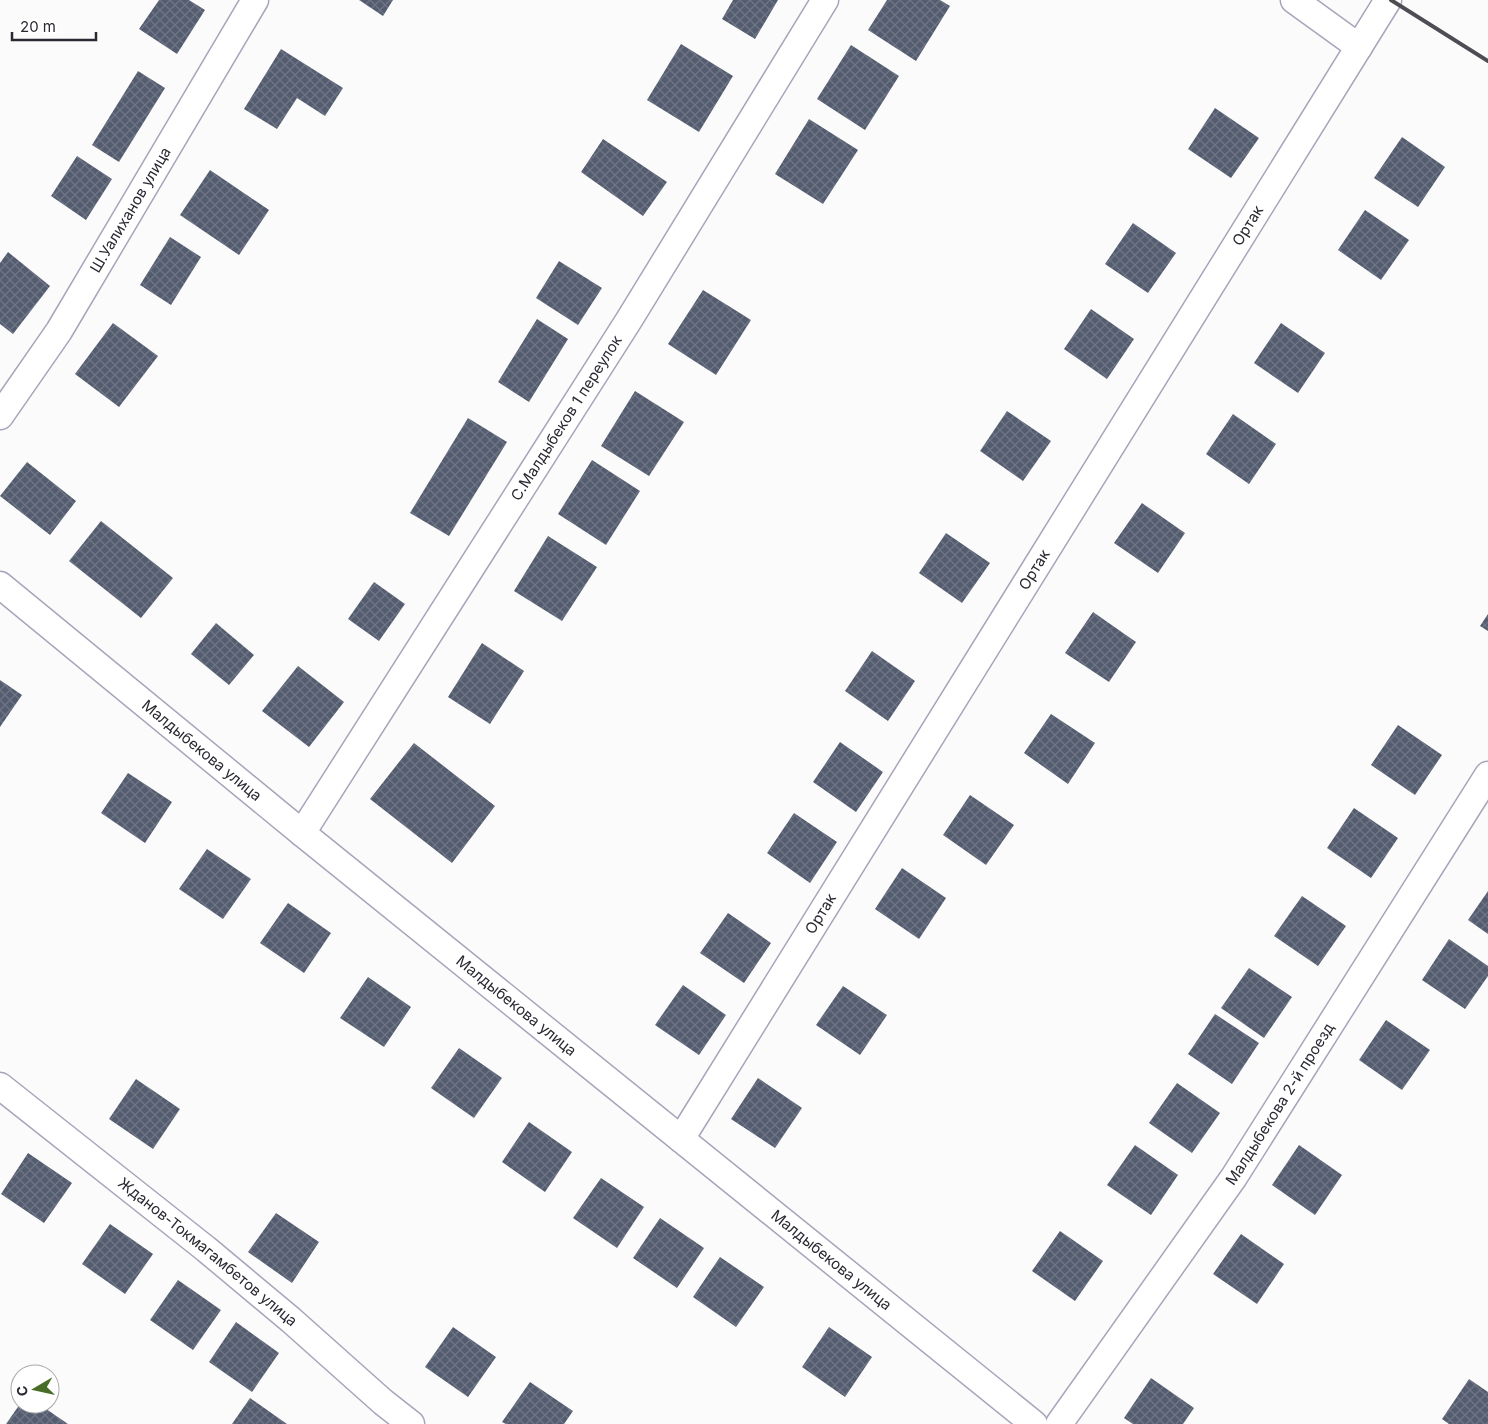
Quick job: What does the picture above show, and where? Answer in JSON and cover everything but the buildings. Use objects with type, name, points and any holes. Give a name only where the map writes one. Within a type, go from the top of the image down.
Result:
[{"type":"street","name":"Ш.Уалиханов улица","points":[[0,416],[59,331],[255,0]]},
{"type":"street","name":"С.Малдыбеков 1 переулок","points":[[302,833],[629,320],[825,0]]},
{"type":"street","points":[[1294,0],[1360,46]]},
{"type":"street","name":"Ортак","points":[[681,1139],[1388,0]]},
{"type":"street","name":"Малдыбекова улица","points":[[0,585],[302,833],[1034,1424]]},
{"type":"street","name":"Малдыбекова 2-й проезд","points":[[1059,1424],[1234,1177],[1488,775]]},
{"type":"street","name":"Жданов-Токмагамбетов улица","points":[[0,1086],[206,1249],[411,1424]]},
{"type":"railway","points":[[1391,0],[1488,61]]}]
